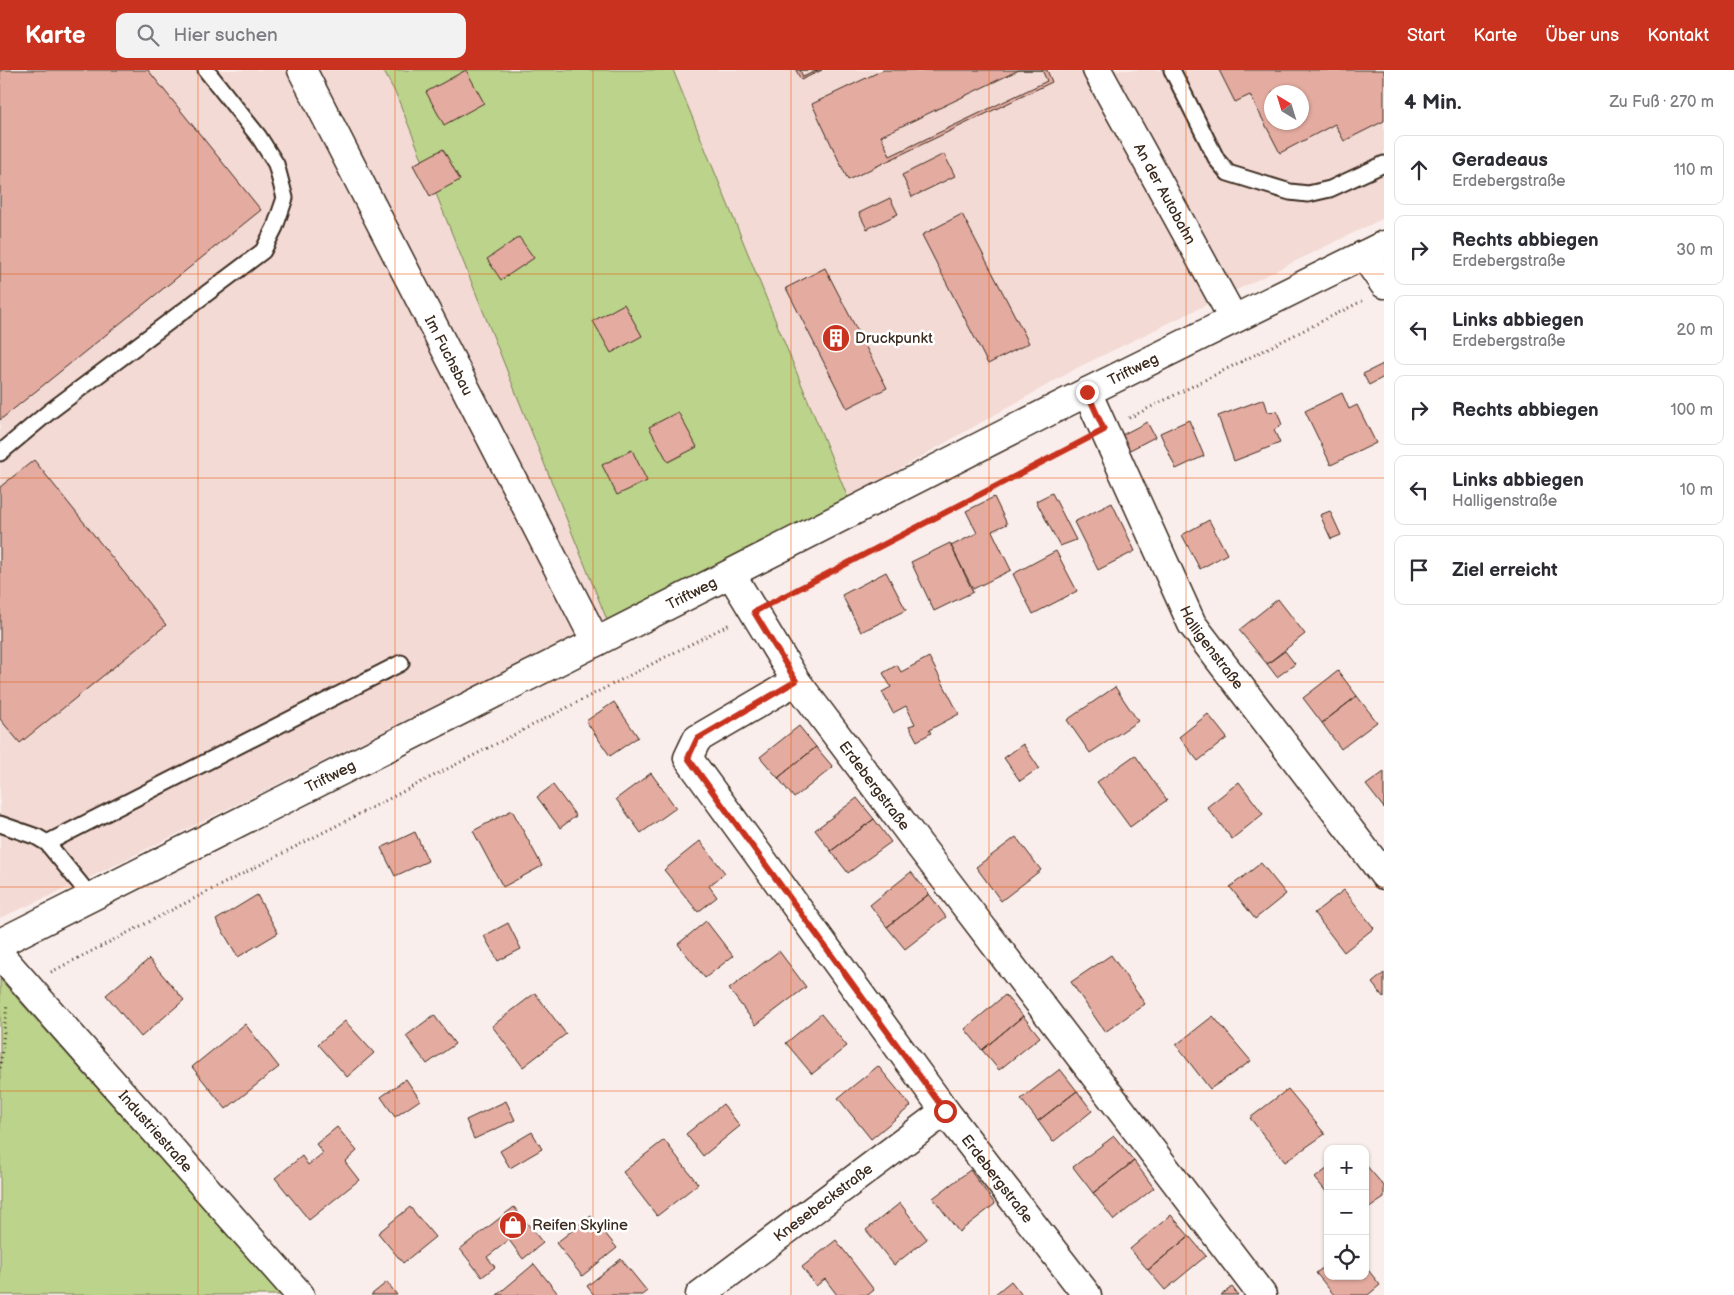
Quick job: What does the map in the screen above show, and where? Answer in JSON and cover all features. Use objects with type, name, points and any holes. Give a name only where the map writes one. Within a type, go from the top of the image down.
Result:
[{"type":"street","name":"Im Fuchsbau","points":[[302,70],[596,642]]},
{"type":"street","name":"An der Autobahn","points":[[1097,70],[1233,318]]},
{"type":"street","name":"Triftweg","points":[[0,943],[1233,318],[1374,250]]},
{"type":"street","points":[[1374,250],[1375,292]]},
{"type":"street","name":"Halligenstraße","points":[[1087,392],[1192,624],[1384,875]]},
{"type":"street","name":"Erdebergstraße","points":[[731,574],[796,681],[1262,1295]]},
{"type":"street","name":"Erdebergstraße","points":[[796,681],[697,739],[688,758],[945,1111],[1087,1295]]},
{"type":"street","name":"Industriestraße","points":[[9,971],[300,1295]]},
{"type":"street","name":"Knesebeckstraße","points":[[700,1295],[945,1111]]},
{"type":"lane","points":[[0,453],[49,412],[263,251],[275,227],[285,198],[276,164],[259,137],[206,70]]},
{"type":"lane","points":[[1172,70],[1217,160],[1228,172],[1290,192],[1308,194],[1330,189],[1384,164]]},
{"type":"lane","points":[[47,843],[401,663]]},
{"type":"lane","points":[[0,824],[47,843],[91,897]]},
{"type":"path","points":[[0,1068],[9,971],[754,612],[1375,292]]},
{"type":"shaded area","points":[[0,70],[383,70],[396,94],[607,620],[81,882],[0,918]]},
{"type":"shaded area","points":[[673,70],[1384,70],[1384,218],[1079,367],[848,498]]},
{"type":"green space","points":[[383,70],[673,70],[848,498],[607,620],[396,94]]},
{"type":"green space","points":[[0,979],[281,1295],[0,1295]]},
{"type":"building","points":[[0,70],[148,70],[261,210],[0,420]]},
{"type":"building","points":[[466,70],[484,103],[444,125],[426,92]]},
{"type":"building","points":[[796,70],[822,70],[801,80]]},
{"type":"building","points":[[800,70],[818,70],[803,77]]},
{"type":"building","points":[[883,70],[1047,70],[1052,82],[848,180],[812,104]]},
{"type":"building","points":[[1019,70],[1042,70],[1047,81],[890,156],[881,136]]},
{"type":"building","points":[[1219,70],[1384,70],[1384,121],[1344,141],[1335,124],[1280,153],[1268,130],[1309,130],[1309,85],[1264,85],[1264,122],[1250,95],[1235,102]]},
{"type":"building","points":[[443,149],[460,180],[430,196],[413,165]]},
{"type":"building","points":[[944,154],[955,176],[912,197],[902,175]]},
{"type":"building","points":[[890,198],[898,214],[867,229],[859,213]]},
{"type":"building","points":[[962,214],[1029,343],[988,364],[922,235]]},
{"type":"building","points":[[519,237],[534,258],[501,280],[487,259]]},
{"type":"building","name":"Druckpunkt","points":[[825,268],[887,388],[847,408],[786,288]]},
{"type":"building","points":[[624,304],[642,336],[611,353],[593,321]]},
{"type":"building","points":[[1383,364],[1384,377],[1369,385],[1363,374]]},
{"type":"building","points":[[1342,393],[1349,409],[1357,405],[1376,443],[1331,465],[1305,411]]},
{"type":"building","points":[[1264,399],[1268,412],[1277,411],[1282,425],[1274,430],[1280,443],[1234,461],[1218,416]]},
{"type":"building","points":[[678,412],[697,447],[668,462],[649,427]]},
{"type":"building","points":[[1189,420],[1204,456],[1176,469],[1160,433]]},
{"type":"building","points":[[1147,422],[1155,437],[1128,451],[1120,436]]},
{"type":"building","points":[[632,450],[647,481],[617,495],[602,465]]},
{"type":"building","points":[[34,460],[166,625],[20,743],[0,719],[0,487]]},
{"type":"building","points":[[1052,493],[1076,540],[1060,546],[1036,501]]},
{"type":"building","points":[[994,497],[1007,524],[992,531],[1011,570],[973,589],[951,546],[977,533],[966,511]]},
{"type":"building","points":[[1112,503],[1135,551],[1098,570],[1074,522]]},
{"type":"building","points":[[1330,511],[1341,535],[1331,539],[1320,515]]},
{"type":"building","points":[[1209,520],[1227,554],[1200,569],[1182,535]]},
{"type":"building","points":[[950,543],[973,592],[934,611],[911,562]]},
{"type":"building","points":[[1056,551],[1077,591],[1033,614],[1013,574]]},
{"type":"building","points":[[886,572],[906,610],[861,632],[842,595]]},
{"type":"building","points":[[1278,599],[1305,634],[1267,664],[1239,630]]},
{"type":"building","points":[[1285,651],[1295,664],[1277,677],[1267,664]]},
{"type":"building","points":[[929,657],[959,714],[929,730],[931,733],[917,741],[909,726],[915,724],[906,706],[893,713],[882,692],[891,687],[883,673],[897,665],[901,672]]},
{"type":"building","points":[[1338,671],[1357,696],[1322,723],[1303,698]]},
{"type":"building","points":[[1115,687],[1138,721],[1090,753],[1067,720]]},
{"type":"building","points":[[1357,696],[1377,722],[1341,749],[1322,723]]},
{"type":"building","points":[[614,702],[638,737],[610,756],[586,721]]},
{"type":"building","points":[[1208,714],[1227,738],[1198,761],[1179,737]]},
{"type":"building","points":[[799,726],[816,747],[778,778],[760,757]]},
{"type":"building","points":[[1023,744],[1039,768],[1020,781],[1004,758]]},
{"type":"building","points":[[816,747],[833,767],[794,798],[778,778]]},
{"type":"building","points":[[1135,755],[1167,800],[1130,827],[1097,782]]},
{"type":"building","points":[[1384,772],[1384,808],[1366,785]]},
{"type":"building","points":[[651,773],[676,808],[641,833],[616,799]]},
{"type":"building","points":[[1239,782],[1263,814],[1232,839],[1207,807]]},
{"type":"building","points":[[553,785],[576,816],[560,828],[537,797]]},
{"type":"building","points":[[857,798],[874,819],[831,851],[815,830]]},
{"type":"building","points":[[512,810],[542,866],[503,887],[473,831]]},
{"type":"building","points":[[874,819],[891,842],[848,873],[831,851]]},
{"type":"building","points":[[415,832],[428,861],[395,876],[381,848]]},
{"type":"building","points":[[1016,837],[1041,870],[1001,901],[976,867]]},
{"type":"building","points":[[700,841],[725,873],[709,886],[717,897],[698,912],[664,870]]},
{"type":"building","points":[[1261,863],[1286,894],[1255,919],[1230,887]]},
{"type":"building","points":[[911,872],[929,894],[887,927],[870,905]]},
{"type":"building","points":[[1344,890],[1374,928],[1344,952],[1314,913]]},
{"type":"building","points":[[929,894],[946,917],[905,949],[887,927]]},
{"type":"building","points":[[257,895],[278,933],[238,957],[216,920]]},
{"type":"building","points":[[706,921],[733,956],[705,978],[678,944]]},
{"type":"building","points":[[508,923],[521,949],[498,961],[484,936]]},
{"type":"building","points":[[779,951],[806,987],[756,1025],[729,989]]},
{"type":"building","points":[[1111,955],[1145,1004],[1105,1032],[1071,982]]},
{"type":"building","points":[[149,959],[184,1000],[141,1037],[106,995]]},
{"type":"building","points":[[1384,973],[1384,998],[1372,983]]},
{"type":"building","points":[[535,993],[566,1034],[523,1067],[492,1026]]},
{"type":"building","points":[[1005,995],[1023,1016],[982,1050],[965,1029]]},
{"type":"building","points":[[821,1014],[847,1046],[812,1074],[786,1043]]},
{"type":"building","points":[[434,1015],[455,1044],[427,1064],[406,1036]]},
{"type":"building","points":[[1023,1016],[1040,1037],[999,1070],[982,1050]]},
{"type":"building","points":[[1213,1016],[1251,1061],[1210,1089],[1176,1045]]},
{"type":"building","points":[[345,1021],[374,1053],[347,1077],[318,1044]]},
{"type":"building","points":[[245,1024],[279,1067],[226,1109],[192,1067]]},
{"type":"building","points":[[878,1066],[911,1106],[871,1139],[838,1098]]},
{"type":"building","points":[[1060,1069],[1077,1091],[1038,1121],[1021,1099]]},
{"type":"building","points":[[406,1079],[420,1100],[395,1117],[381,1097]]},
{"type":"building","points":[[1288,1089],[1325,1134],[1285,1162],[1250,1118]]},
{"type":"building","points":[[1077,1091],[1092,1111],[1053,1142],[1038,1121]]},
{"type":"building","points":[[506,1101],[515,1120],[474,1139],[466,1120]]},
{"type":"building","points":[[723,1104],[740,1126],[703,1156],[686,1134]]},
{"type":"building","points":[[337,1127],[357,1151],[345,1162],[359,1180],[309,1220],[275,1178],[302,1156],[308,1165],[323,1153],[316,1144]]},
{"type":"building","points":[[532,1132],[542,1149],[510,1168],[500,1151]]},
{"type":"building","points":[[1114,1136],[1134,1161],[1093,1193],[1073,1167]]},
{"type":"building","points":[[664,1140],[698,1184],[657,1216],[623,1172]]},
{"type":"building","points":[[1134,1161],[1154,1188],[1114,1220],[1093,1193]]},
{"type":"building","points":[[1369,1169],[1384,1186],[1384,1198],[1369,1208]]},
{"type":"building","points":[[970,1170],[995,1204],[959,1232],[933,1198]]},
{"type":"building","points":[[1324,1171],[1324,1189],[1315,1178]]},
{"type":"building","points":[[900,1203],[927,1239],[894,1265],[866,1230]]},
{"type":"building","points":[[410,1207],[435,1237],[403,1263],[378,1233]]},
{"type":"building","points":[[514,1207],[543,1243],[523,1259],[509,1240],[487,1257],[495,1267],[482,1277],[460,1249]]},
{"type":"building","points":[[1171,1215],[1189,1236],[1148,1270],[1130,1249]]},
{"type":"building","points":[[591,1216],[617,1248],[582,1276],[556,1243]]},
{"type":"building","points":[[1189,1236],[1206,1256],[1165,1290],[1148,1270]]},
{"type":"building","points":[[836,1240],[874,1290],[868,1295],[837,1295],[825,1279],[816,1286],[802,1267]]},
{"type":"building","points":[[621,1259],[647,1291],[642,1295],[594,1295],[587,1286]]},
{"type":"building","points":[[534,1264],[559,1295],[497,1295]]},
{"type":"building","points":[[1324,1267],[1324,1280],[1369,1280],[1369,1271],[1380,1285],[1368,1295],[1334,1295],[1316,1273]]},
{"type":"building","points":[[1011,1281],[1022,1295],[994,1295]]},
{"type":"building","points":[[387,1282],[397,1295],[371,1295]]},
{"type":"building","points":[[1232,1287],[1238,1295],[1221,1295]]},
{"type":"place","name":"Druckpunkt","points":[[836,338]]},
{"type":"place","name":"Reifen Skyline","points":[[513,1225]]},
{"type":"route","points":[[945,1111],[688,758],[697,739],[796,681],[754,612],[1104,430],[1087,392]]}]
